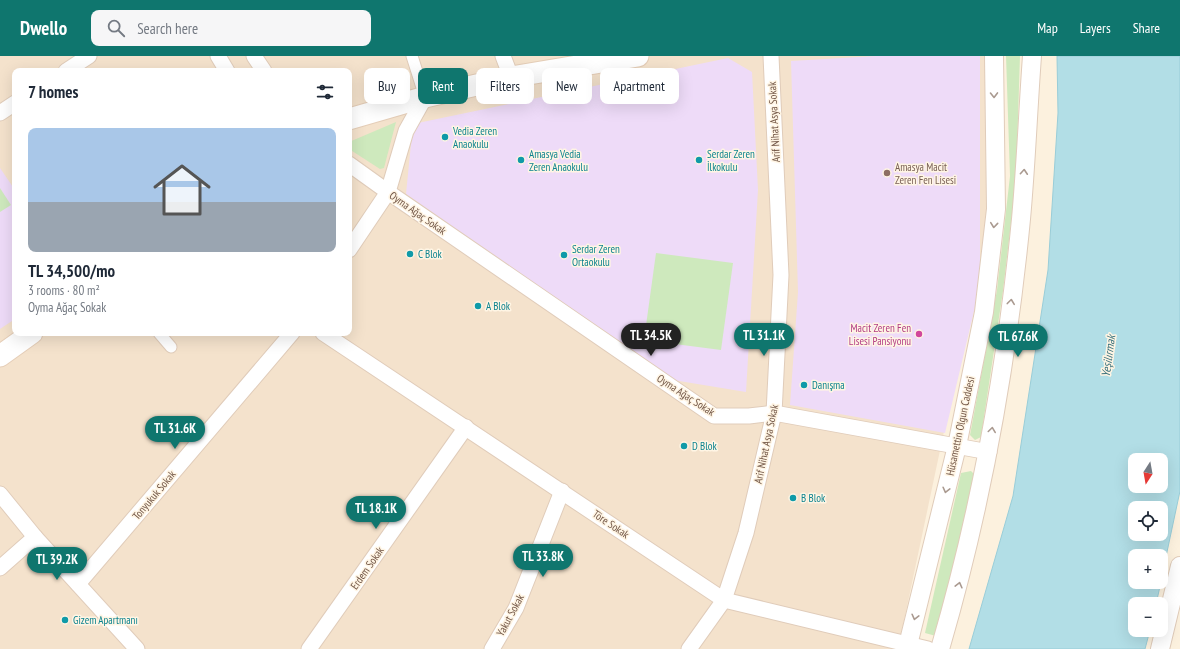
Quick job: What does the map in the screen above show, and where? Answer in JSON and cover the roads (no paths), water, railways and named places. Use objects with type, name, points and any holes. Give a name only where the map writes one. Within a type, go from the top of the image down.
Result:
[{"type":"main road","points":[[534,73],[638,56]]},
{"type":"main road","points":[[352,118],[418,99]]},
{"type":"main road","points":[[0,356],[28,336]]},
{"type":"street","points":[[71,68],[89,56]]},
{"type":"street","points":[[218,56],[225,68]]},
{"type":"street","points":[[254,56],[262,68]]},
{"type":"street","points":[[412,56],[418,75]]},
{"type":"street","points":[[504,56],[508,68]]},
{"type":"street","name":"Arif Nihat Asya Sokak","points":[[689,649],[724,600],[746,533],[774,413],[781,275],[770,56]]},
{"type":"street","name":"Hüsamettin Olgun Caddesi","points":[[907,646],[957,446],[984,312],[996,208],[994,56]]},
{"type":"street","points":[[940,649],[958,586],[989,452],[1021,219],[1032,56]]},
{"type":"street","points":[[352,246],[388,192],[406,131],[421,104]]},
{"type":"street","points":[[0,113],[12,105]]},
{"type":"street","name":"Oyma Ağaç Sokak","points":[[352,166],[714,416],[749,416],[774,413],[989,452]]},
{"type":"street","points":[[161,336],[170,348]]},
{"type":"street","name":"Tonyukuk Sokak","points":[[78,584],[289,336]]},
{"type":"street","name":"Töre Sokak","points":[[328,336],[724,600],[907,646],[928,649]]},
{"type":"street","name":"Erdem Sokak","points":[[309,649],[466,427]]},
{"type":"street","name":"Yakut Sokak","points":[[492,649],[516,608],[562,491]]},
{"type":"street","points":[[0,494],[35,537],[137,649]]},
{"type":"street","points":[[0,568],[35,537]]},
{"type":"street","points":[[1160,649],[1180,566]]},
{"type":"water","name":"Yeşilırmak","points":[[1057,56],[1180,56],[1180,491],[1168,549],[1128,549],[1128,589],[1159,589],[1158,597],[1128,597],[1128,637],[1148,637],[1145,649],[969,649],[1013,496],[1048,270],[1058,113]]},
{"type":"place","name":"Vedia Zeren Anaokulu","points":[[445,137]]},
{"type":"place","name":"Amasya Vedia Zeren Anaokulu","points":[[521,160]]},
{"type":"place","name":"Serdar Zeren İlkokulu","points":[[699,160]]},
{"type":"place","name":"Amasya Macit Zeren Fen Lisesi","points":[[887,173]]},
{"type":"place","name":"C Blok","points":[[410,254]]},
{"type":"place","name":"Serdar Zeren Ortaokulu","points":[[564,255]]},
{"type":"place","name":"A Blok","points":[[478,306]]},
{"type":"place","name":"Macit Zeren Fen Lisesi Pansiyonu","points":[[919,334]]},
{"type":"place","name":"Danışma","points":[[804,385]]},
{"type":"place","name":"D Blok","points":[[684,446]]},
{"type":"place","name":"B Blok","points":[[793,498]]},
{"type":"place","name":"Gizem Apartmanı","points":[[65,620]]}]
